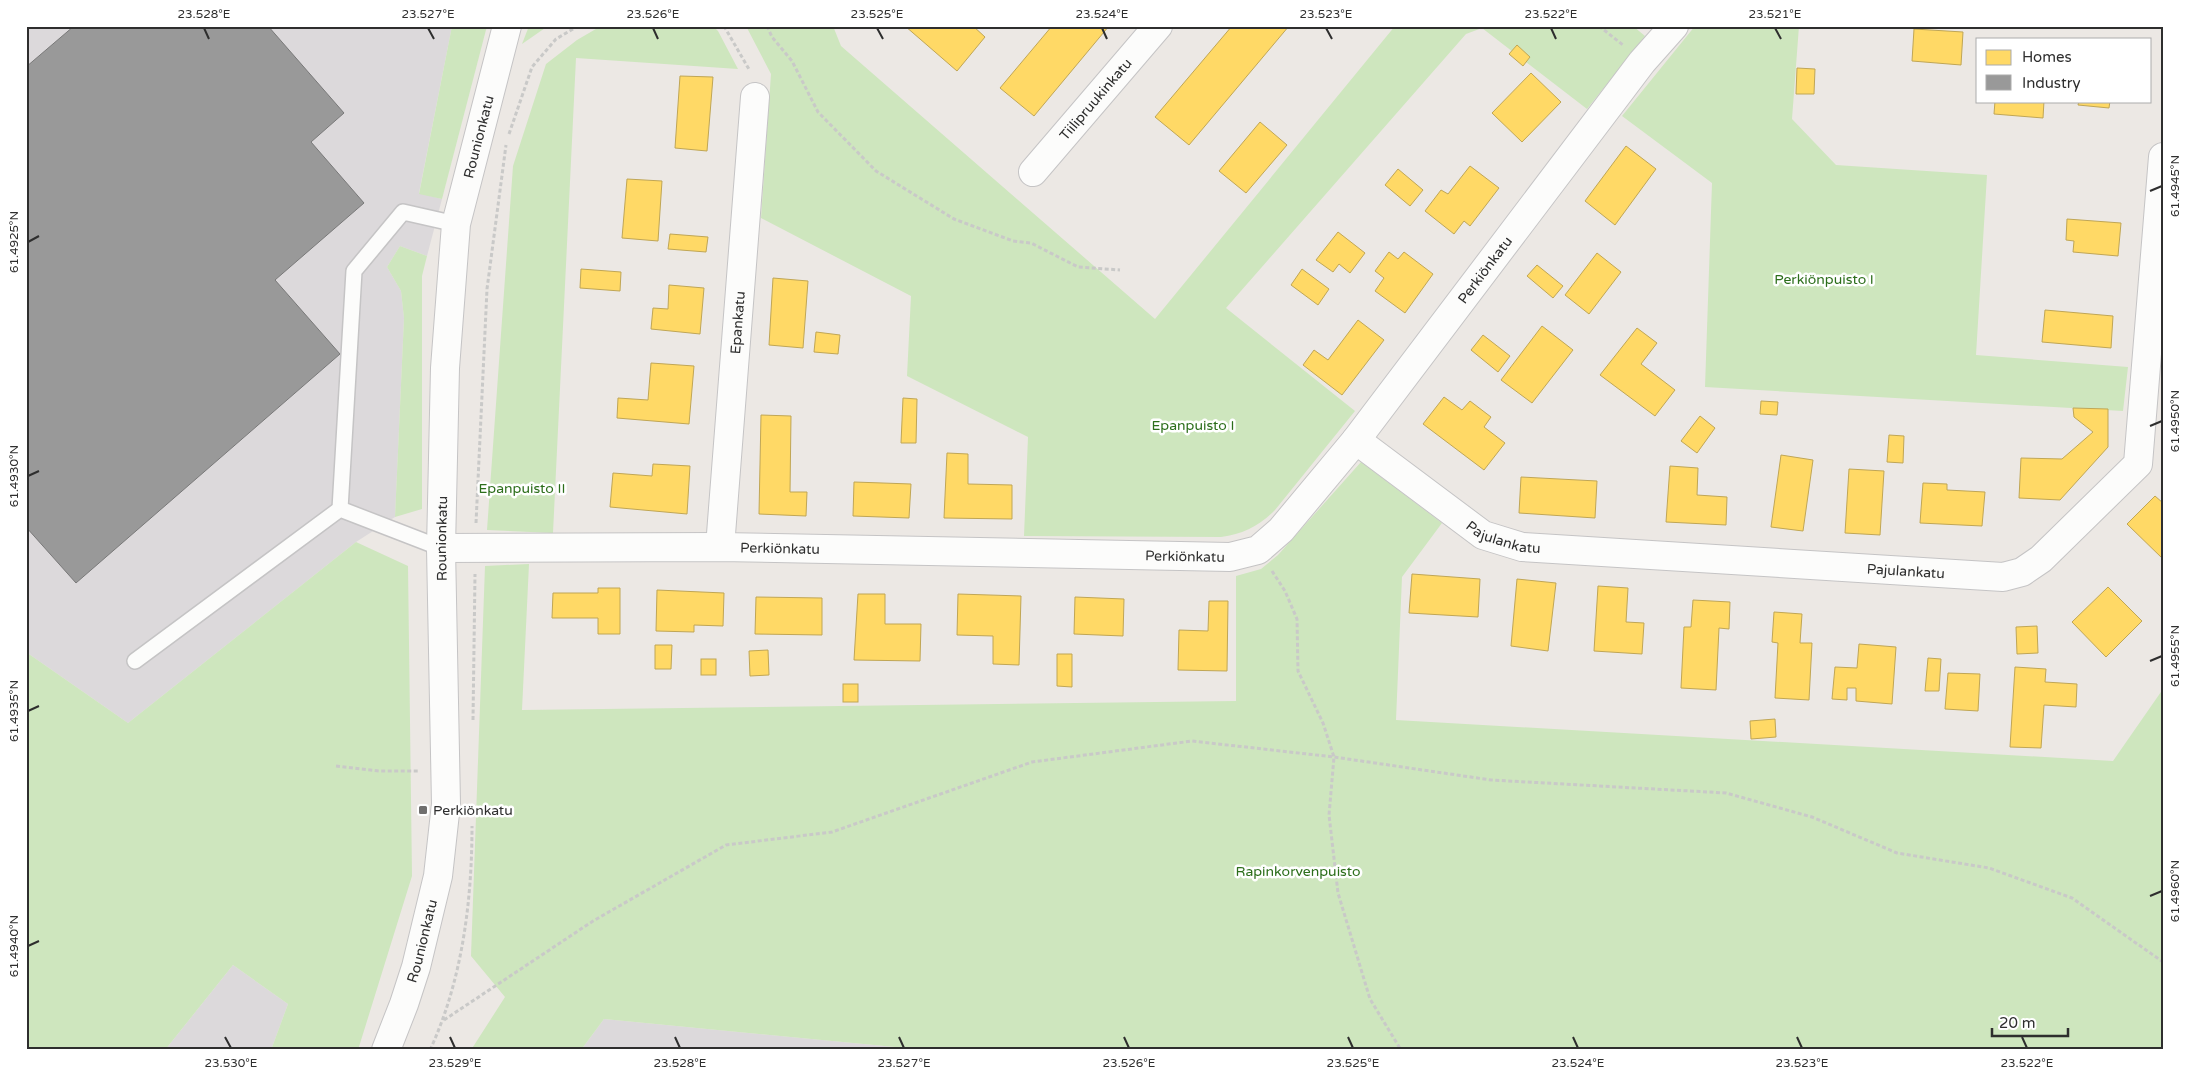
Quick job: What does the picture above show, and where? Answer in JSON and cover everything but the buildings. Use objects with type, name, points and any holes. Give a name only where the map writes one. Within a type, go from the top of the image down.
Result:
[{"type":"street","name":"Rounionkatu","points":[[386,1050],[404,1004],[425,936],[438,876],[446,804],[441,548],[445,368],[456,224],[507,26]]},
{"type":"street","name":"Tiilipruukinkatu","points":[[1033,172],[1158,26]]},
{"type":"street","name":"Perkiönkatu","points":[[441,548],[720,547],[1230,557],[1258,550],[1281,530],[1356,440],[1642,62],[1674,26]]},
{"type":"street","name":"Epankatu","points":[[720,547],[754,98]]},
{"type":"street","name":"Pajulankatu","points":[[1356,440],[1483,535],[1522,548],[2003,577],[2022,572],[2041,559],[2138,464],[2163,157]]},
{"type":"lane","points":[[340,509],[354,271],[403,212],[456,224]]},
{"type":"lane","points":[[340,509],[441,548]]},
{"type":"lane","points":[[135,661],[340,509]]},
{"type":"path","points":[[724,26],[752,75],[754,98]]},
{"type":"path","points":[[767,26],[772,38],[792,61],[818,112],[876,171],[954,219],[1013,241],[1031,243],[1078,267],[1120,270]]},
{"type":"path","points":[[1258,550],[1285,591],[1297,619],[1298,671],[1323,723],[1334,757],[1329,815],[1338,893],[1370,999],[1401,1050]]},
{"type":"path","points":[[444,1020],[593,921],[726,845],[832,832],[1032,762],[1192,741],[1334,757],[1491,780],[1726,792],[1812,817],[1897,853],[1988,868],[2072,898],[2163,962]]},
{"type":"path","points":[[336,766],[379,771],[423,771]]},
{"type":"shaded area","points":[[26,26],[452,26],[419,193],[442,199],[427,256],[400,246],[387,267],[401,291],[404,318],[395,517],[356,542],[128,723],[26,652]]},
{"type":"shaded area","points":[[233,965],[288,1004],[271,1050],[165,1050]]},
{"type":"shaded area","points":[[604,1019],[926,1050],[581,1050]]},
{"type":"green space","points":[[452,26],[487,26],[442,199],[419,194]]},
{"type":"green space","points":[[529,26],[548,26],[522,44]]},
{"type":"green space","name":"Epanpuisto II","points":[[601,26],[713,26],[718,31],[738,69],[576,58],[553,533],[487,530],[513,166],[546,64],[577,40]]},
{"type":"green space","name":"Epanpuisto I","points":[[746,26],[833,26],[841,46],[1155,319],[1395,26],[1633,26],[1645,36],[1587,109],[1482,28],[1466,34],[1226,308],[1355,411],[1275,510],[1263,521],[1244,531],[1221,537],[1024,536],[1028,437],[907,376],[911,296],[761,218],[771,74]]},
{"type":"green space","name":"Perkiönpuisto I","points":[[1695,26],[1799,26],[1792,119],[1836,165],[1987,175],[1976,355],[2128,367],[2123,411],[1705,387],[1712,183],[1622,116]]},
{"type":"green space","points":[[400,246],[427,256],[422,276],[422,509],[395,517],[404,318],[401,291],[387,267]]},
{"type":"green space","name":"Rapinkorvenpuisto","points":[[1361,462],[1442,523],[1402,577],[1396,720],[2113,761],[2163,689],[2163,1050],[926,1050],[604,1019],[581,1050],[471,1050],[505,997],[471,956],[485,566],[529,564],[522,710],[1236,701],[1236,576],[1261,569],[1278,555]]},
{"type":"green space","points":[[356,542],[408,566],[412,876],[358,1050],[271,1050],[288,1004],[233,965],[165,1050],[26,1050],[26,652],[128,723]]},
{"type":"place","name":"Perkiönkatu","points":[[423,810]]}]
